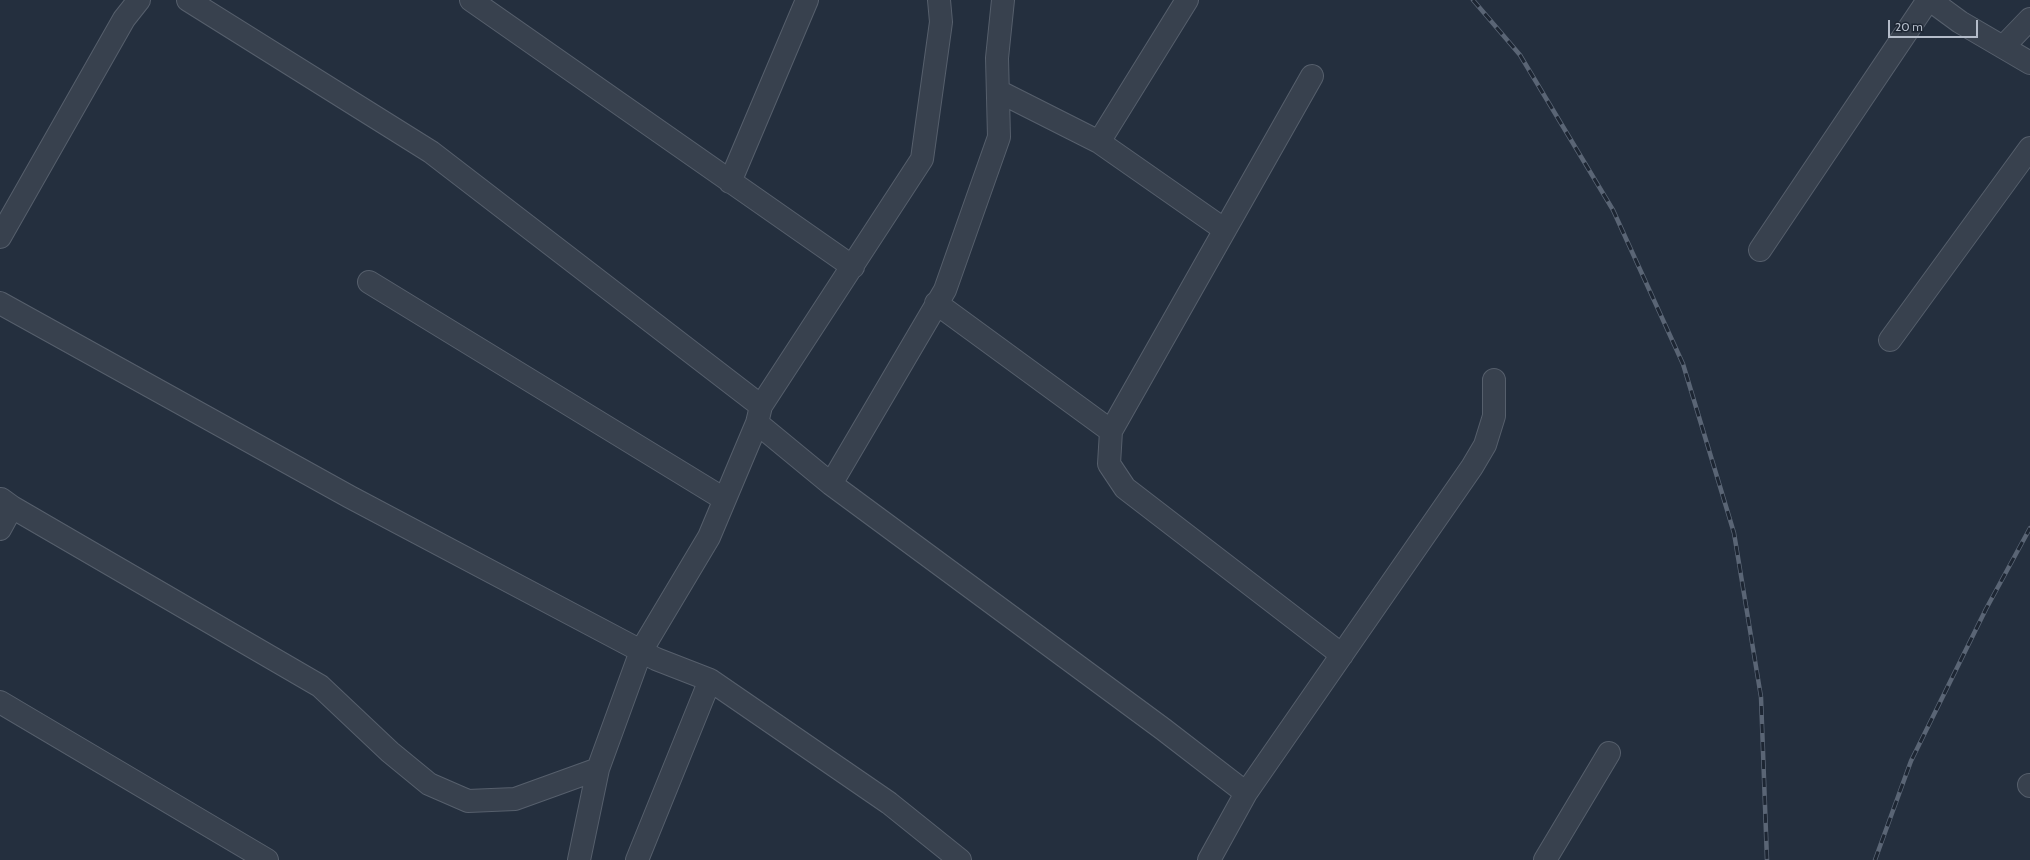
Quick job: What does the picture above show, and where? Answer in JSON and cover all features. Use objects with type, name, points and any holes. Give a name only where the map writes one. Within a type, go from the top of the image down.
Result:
[{"type":"street","points":[[0,237],[124,19],[139,0]]},
{"type":"street","points":[[188,0],[431,152],[764,422],[811,469],[1163,728],[1246,793]]},
{"type":"street","points":[[471,0],[853,267]]},
{"type":"street","points":[[730,182],[807,0]]},
{"type":"street","points":[[578,860],[598,769],[648,655],[709,537],[724,499],[764,422],[853,267],[922,160],[940,22],[939,0]]},
{"type":"street","points":[[831,484],[945,290],[999,137],[998,58],[1003,0]]},
{"type":"street","points":[[1099,142],[1187,0]]},
{"type":"street","points":[[1760,250],[1929,0],[1960,22],[2030,63]]},
{"type":"street","points":[[2003,46],[2030,19]]},
{"type":"street","points":[[1312,76],[1111,430],[1109,464],[1125,488],[1342,655]]},
{"type":"street","points":[[998,91],[1099,142],[1225,230]]},
{"type":"street","points":[[1890,340],[2030,148]]},
{"type":"street","points":[[369,282],[724,499]]},
{"type":"street","points":[[0,303],[350,496],[648,655],[710,680],[889,803],[960,860]]},
{"type":"street","points":[[936,303],[1111,430]]},
{"type":"street","points":[[1209,860],[1246,793],[1472,467],[1485,445],[1494,416],[1494,380]]},
{"type":"street","points":[[0,529],[6,503],[320,686],[390,752],[429,784],[468,801],[515,799],[598,769]]},
{"type":"street","points":[[637,860],[710,680]]},
{"type":"street","points":[[0,702],[267,860]]},
{"type":"street","points":[[1545,860],[1609,753]]},
{"type":"railway","points":[[1473,0],[1520,55],[1613,210],[1683,364],[1734,533],[1761,697],[1767,860]]},
{"type":"railway","points":[[1875,860],[1911,761],[1986,609],[2030,528]]}]
